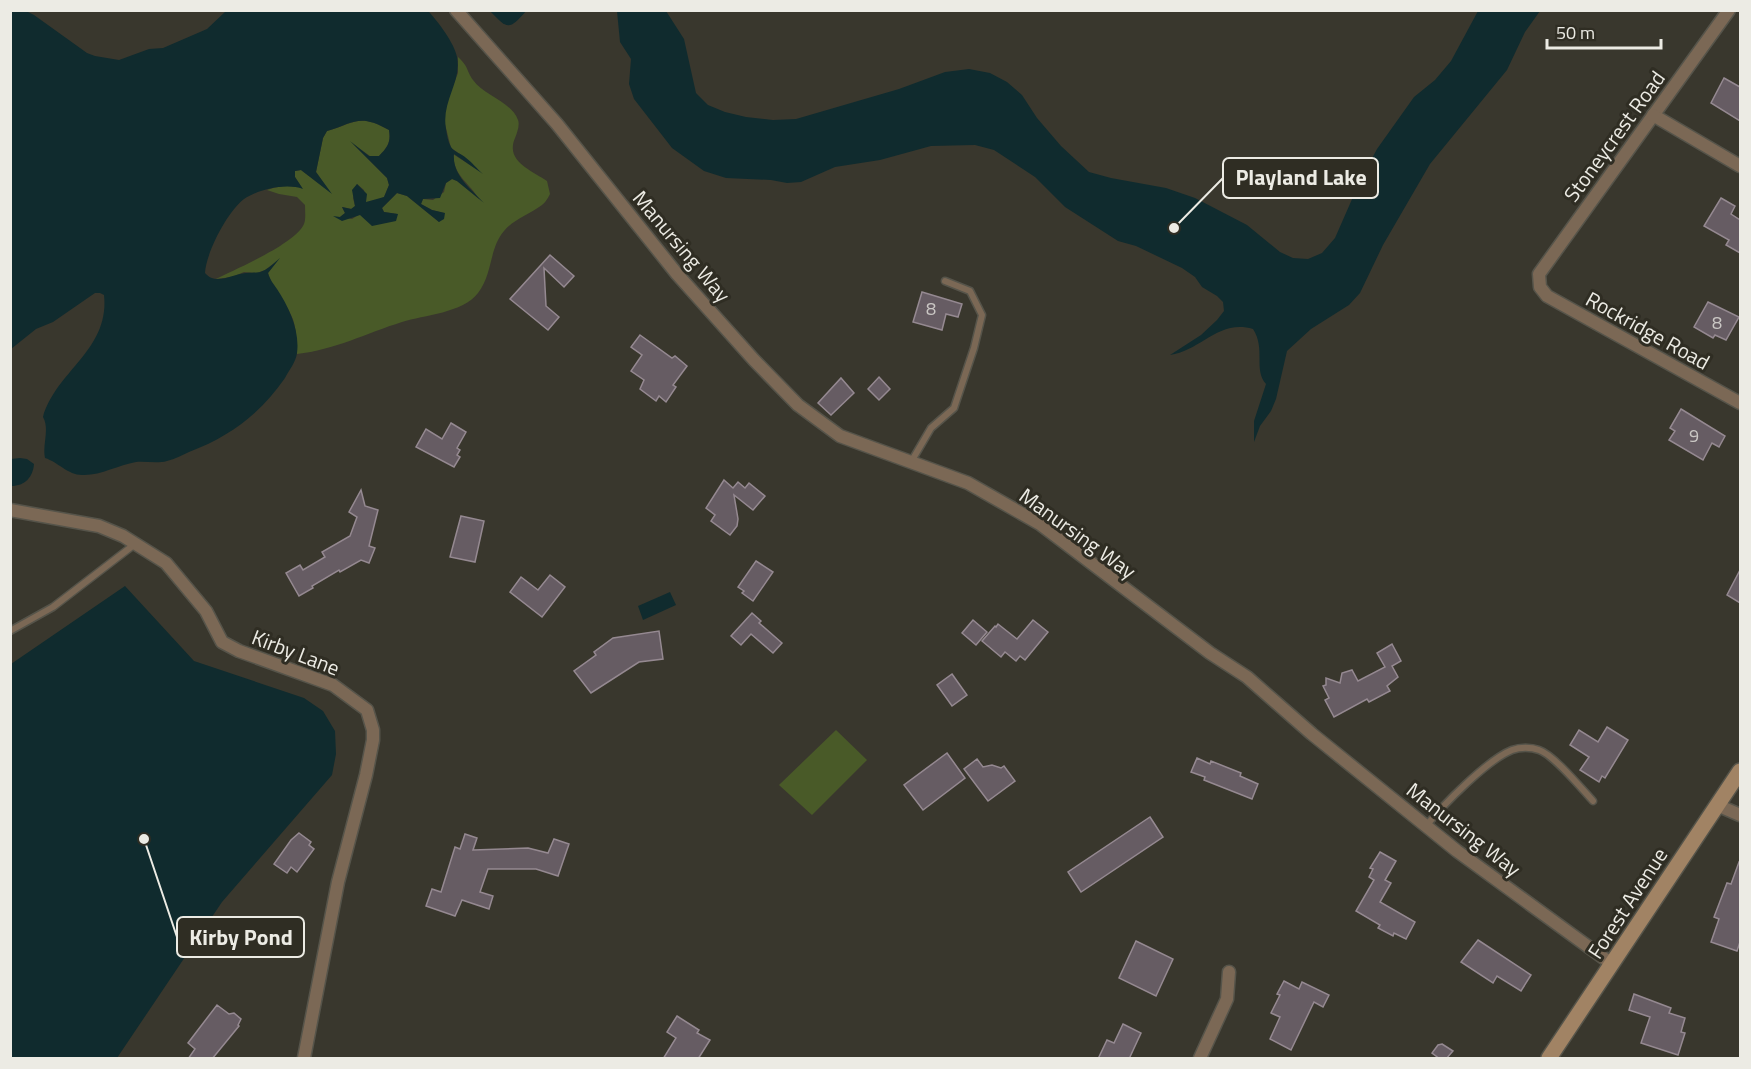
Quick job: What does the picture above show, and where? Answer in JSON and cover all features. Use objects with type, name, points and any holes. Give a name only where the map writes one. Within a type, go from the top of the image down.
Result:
[{"type":"street","name":"Manursing Way","points":[[456,10],[557,124],[677,274],[798,405],[840,436],[968,483],[1040,524],[1210,653],[1246,677],[1457,851],[1612,964]]},
{"type":"street","name":"Stoneycrest Road","points":[[1540,288],[1539,274],[1729,10]]},
{"type":"street","points":[[1653,115],[1740,166]]},
{"type":"street","name":"Rockridge Road","points":[[1540,288],[1547,296],[1740,403]]},
{"type":"street","name":"Kirby Lane","points":[[10,510],[99,526],[123,536],[166,563],[206,611],[222,642],[239,651],[333,685],[367,710],[373,730],[373,740],[338,882],[304,1059]]},
{"type":"street","name":"Forest Avenue","points":[[1549,1059],[1740,771]]},
{"type":"street","points":[[1717,805],[1740,815]]},
{"type":"street","points":[[1200,1059],[1227,999],[1229,972]]},
{"type":"lane","points":[[910,462],[931,429],[954,408],[975,348],[982,315],[970,291],[945,281]]},
{"type":"lane","points":[[10,631],[53,607],[136,544]]},
{"type":"lane","points":[[1426,826],[1442,806],[1488,766],[1512,750],[1527,747],[1541,750],[1550,757],[1593,801]]},
{"type":"green space","points":[[458,57],[478,86],[515,113],[519,124],[513,146],[514,153],[521,164],[547,181],[550,194],[543,204],[512,223],[504,231],[496,245],[483,286],[471,300],[453,309],[402,322],[350,341],[297,354],[293,319],[268,273],[277,261],[257,273],[244,272],[232,277],[216,279],[277,248],[298,232],[304,224],[305,205],[297,197],[267,190],[284,186],[302,188],[295,177],[295,171],[301,170],[330,192],[316,172],[323,138],[327,131],[357,121],[371,122],[389,130],[390,138],[387,147],[379,156],[370,156],[353,144],[387,178],[389,185],[384,197],[373,202],[366,202],[364,190],[357,184],[353,198],[355,206],[352,209],[342,207],[345,213],[340,217],[352,219],[360,214],[397,214],[384,212],[382,208],[397,193],[407,196],[439,222],[444,213],[421,204],[423,199],[433,200],[444,192],[446,183],[452,179],[479,199],[459,174],[453,154],[479,171],[451,148],[444,120],[447,101],[458,73]]},
{"type":"green space","points":[[836,730],[867,760],[812,815],[779,785]]},
{"type":"water","points":[[11,10],[26,11],[34,15],[87,53],[119,60],[149,49],[163,48],[207,29],[226,11],[428,11],[441,26],[457,57],[457,75],[445,119],[449,143],[452,149],[483,174],[454,154],[456,169],[463,181],[484,203],[452,179],[446,183],[440,198],[423,199],[421,204],[445,213],[444,219],[439,222],[407,196],[397,193],[382,208],[384,212],[398,214],[396,221],[372,226],[360,215],[342,221],[333,216],[340,217],[345,213],[342,207],[351,209],[355,206],[352,190],[357,184],[367,194],[366,202],[384,197],[389,185],[387,178],[350,141],[369,156],[379,156],[388,144],[389,130],[370,122],[357,121],[327,131],[323,138],[316,172],[332,194],[301,170],[295,171],[295,177],[303,189],[281,187],[250,195],[237,205],[224,223],[213,244],[206,265],[205,273],[209,277],[219,279],[262,271],[280,258],[268,273],[289,311],[297,336],[295,360],[285,378],[265,403],[243,423],[204,446],[163,462],[136,462],[89,475],[72,473],[45,458],[46,427],[43,417],[59,386],[91,346],[99,331],[104,314],[104,295],[95,293],[53,322],[36,329],[11,349]]},
{"type":"water","points":[[490,11],[526,11],[516,22],[508,25]]},
{"type":"water","points":[[617,11],[666,11],[684,39],[696,93],[708,105],[746,117],[773,120],[796,119],[899,89],[945,72],[969,69],[990,73],[1007,82],[1022,95],[1037,118],[1061,146],[1089,172],[1166,188],[1195,198],[1247,225],[1280,252],[1293,258],[1308,259],[1322,253],[1335,238],[1377,149],[1414,97],[1435,80],[1451,61],[1478,11],[1540,11],[1525,32],[1507,70],[1430,164],[1383,245],[1360,293],[1349,305],[1311,329],[1287,351],[1276,399],[1271,411],[1260,426],[1254,442],[1254,421],[1266,384],[1260,372],[1259,344],[1253,329],[1230,328],[1191,348],[1170,355],[1201,335],[1224,311],[1223,302],[1202,287],[1195,277],[1182,268],[1136,246],[1118,241],[1065,207],[1035,177],[994,150],[975,145],[931,146],[880,160],[835,167],[801,182],[726,178],[704,171],[672,148],[634,99],[629,84],[631,59],[620,42]]},
{"type":"water","points":[[11,459],[27,459],[34,464],[32,473],[24,482],[11,486]]},
{"type":"water","points":[[125,586],[194,661],[304,698],[323,711],[335,731],[336,754],[332,775],[222,902],[117,1058],[11,1058],[11,664]]},
{"type":"water","points":[[670,592],[676,605],[643,620],[638,606]]},
{"type":"building","points":[[1724,78],[1740,87],[1740,121],[1711,103]]},
{"type":"building","points":[[1721,198],[1735,206],[1731,214],[1740,220],[1740,253],[1726,245],[1729,240],[1704,226]]},
{"type":"building","points":[[550,255],[574,276],[564,287],[544,268],[546,306],[559,317],[548,330],[510,299]]},
{"type":"building","points":[[922,292],[962,304],[958,317],[946,314],[942,330],[913,322]]},
{"type":"building","points":[[1708,302],[1739,317],[1726,340],[1715,335],[1713,338],[1694,327]]},
{"type":"building","points":[[640,335],[687,366],[673,385],[676,387],[666,402],[659,396],[656,401],[640,389],[644,380],[631,371],[642,355],[631,347]]},
{"type":"building","points":[[879,377],[890,389],[879,400],[868,389]]},
{"type":"building","points":[[841,378],[854,393],[831,415],[818,403]]},
{"type":"building","points":[[1681,409],[1725,436],[1719,447],[1712,443],[1703,460],[1669,440],[1675,431],[1670,428]]},
{"type":"building","points":[[451,423],[466,432],[457,448],[460,450],[457,455],[460,457],[454,467],[416,447],[426,429],[442,439]]},
{"type":"building","points":[[724,480],[733,488],[738,482],[745,488],[749,483],[765,496],[753,510],[734,495],[738,519],[737,526],[730,535],[711,521],[715,515],[706,508]]},
{"type":"building","points":[[361,490],[365,506],[378,510],[369,546],[375,548],[369,563],[361,560],[340,572],[339,570],[299,596],[286,573],[300,565],[303,570],[325,557],[322,552],[350,536],[357,517],[349,512]]},
{"type":"building","points":[[461,516],[484,521],[475,562],[450,557]]},
{"type":"building","points":[[756,561],[773,572],[753,601],[738,587]]},
{"type":"building","points":[[1740,570],[1740,603],[1727,595]]},
{"type":"building","points":[[550,575],[565,587],[542,617],[510,592],[521,577],[538,590]]},
{"type":"building","points":[[752,613],[761,621],[759,623],[782,643],[773,653],[751,634],[741,645],[731,636]]},
{"type":"building","points":[[973,620],[987,632],[976,645],[962,633]]},
{"type":"building","points":[[1033,620],[1048,632],[1025,660],[1020,656],[1016,661],[1005,652],[1001,657],[982,641],[998,624],[1017,639]]},
{"type":"building","points":[[659,631],[663,659],[639,662],[591,693],[574,671],[596,655],[594,652],[613,638]]},
{"type":"building","points":[[1392,644],[1401,661],[1392,666],[1398,677],[1387,686],[1390,691],[1369,702],[1367,699],[1334,717],[1325,700],[1329,698],[1323,686],[1326,685],[1326,678],[1340,683],[1342,673],[1352,670],[1358,681],[1385,667],[1377,653]]},
{"type":"building","points":[[952,674],[967,695],[952,706],[937,685]]},
{"type":"building","points":[[1607,727],[1628,740],[1605,778],[1602,776],[1599,782],[1580,770],[1589,757],[1570,745],[1579,730],[1598,742]]},
{"type":"building","points":[[947,753],[965,778],[923,810],[904,785]]},
{"type":"building","points":[[1197,758],[1241,773],[1240,776],[1258,784],[1252,799],[1204,780],[1205,777],[1191,772]]},
{"type":"building","points":[[977,759],[983,767],[992,765],[1001,768],[1004,766],[1015,781],[988,801],[964,769]]},
{"type":"building","points":[[1150,817],[1163,837],[1081,892],[1068,872]]},
{"type":"building","points":[[299,833],[311,842],[309,845],[314,849],[297,872],[291,867],[287,873],[274,864],[291,840]]},
{"type":"building","points":[[465,834],[477,838],[473,850],[528,848],[548,853],[554,839],[569,844],[558,876],[536,869],[488,869],[480,892],[493,896],[489,909],[462,900],[455,916],[426,906],[432,889],[441,892],[455,847],[460,849]]},
{"type":"building","points":[[1380,852],[1396,861],[1385,880],[1391,883],[1380,902],[1415,922],[1406,939],[1394,933],[1393,936],[1378,928],[1380,925],[1356,911],[1374,880],[1369,877],[1373,869],[1370,868]]},
{"type":"building","points":[[1739,862],[1740,942],[1737,951],[1711,942],[1719,919],[1714,917],[1727,883],[1731,884]]},
{"type":"building","points":[[1478,940],[1531,975],[1521,991],[1497,976],[1493,983],[1461,962]]},
{"type":"building","points":[[1136,941],[1173,959],[1156,996],[1119,978]]},
{"type":"building","points":[[1284,981],[1299,989],[1302,982],[1329,995],[1323,1007],[1314,1002],[1291,1050],[1270,1039],[1280,1017],[1271,1013]]},
{"type":"building","points":[[1634,994],[1671,1008],[1669,1013],[1685,1018],[1681,1032],[1685,1033],[1678,1055],[1641,1043],[1650,1017],[1629,1010]]},
{"type":"building","points":[[217,1005],[241,1019],[239,1026],[212,1059],[188,1059],[195,1049],[188,1043]]},
{"type":"building","points":[[677,1016],[699,1030],[697,1033],[710,1040],[698,1059],[663,1059],[676,1038],[667,1032]]},
{"type":"building","points":[[1123,1024],[1141,1033],[1129,1059],[1098,1059],[1107,1040],[1114,1043]]},
{"type":"building","points":[[1442,1044],[1453,1051],[1446,1059],[1440,1059],[1432,1053],[1438,1045]]},
{"type":"place","name":"Playland Lake","points":[[1174,228]]},
{"type":"place","name":"Kirby Pond","points":[[144,839]]}]
